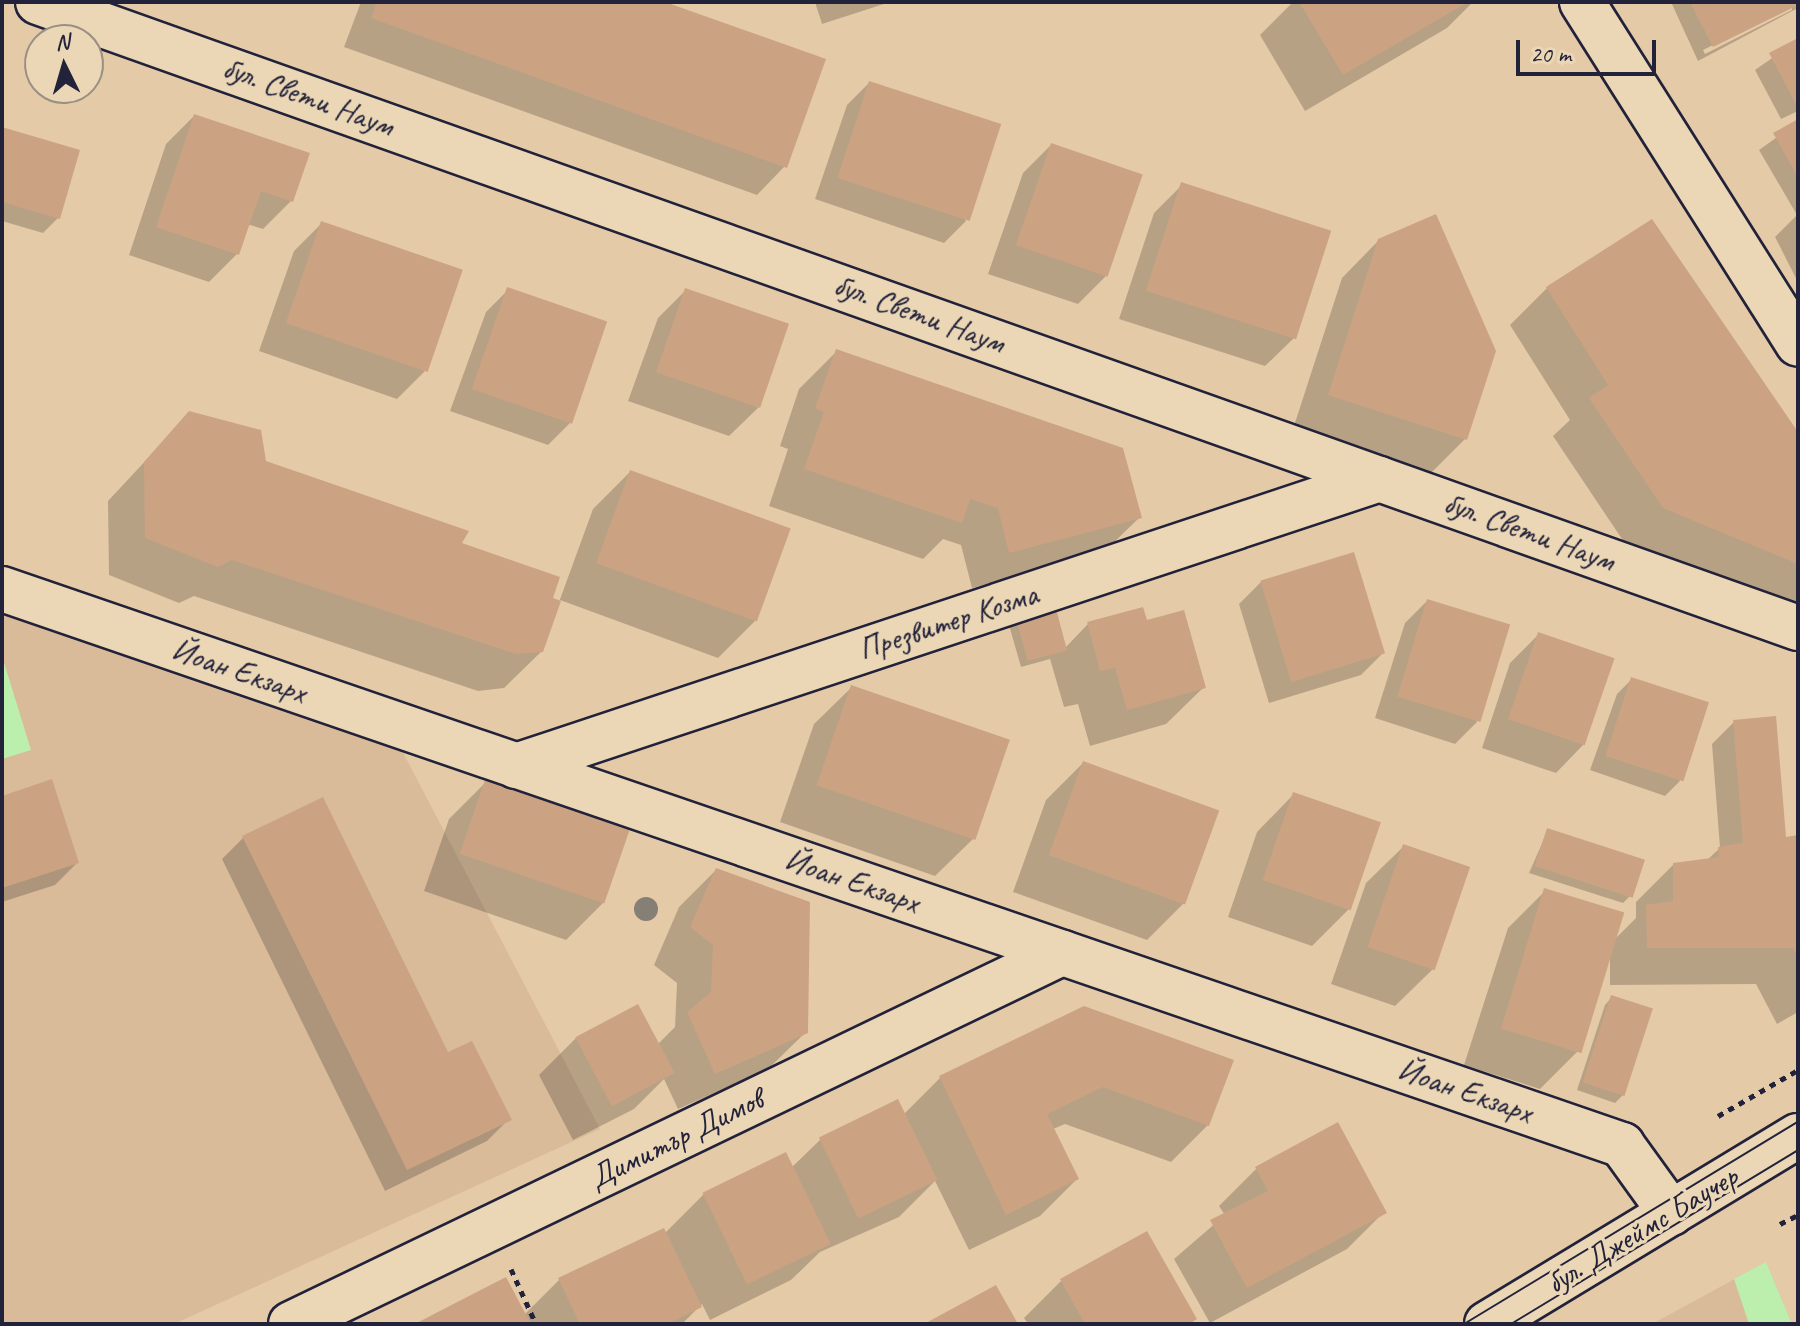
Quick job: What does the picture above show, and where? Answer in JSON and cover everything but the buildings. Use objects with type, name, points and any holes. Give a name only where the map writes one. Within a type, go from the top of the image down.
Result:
[{"type":"street","points":[[1582,2],[1798,344]]},
{"type":"street","name":"бул. Свети Наум","points":[[51,4],[1798,628]]},
{"type":"street","name":"Презвитер Козма","points":[[516,766],[1380,479]]},
{"type":"street","name":"Йоан Екзарх","points":[[2,589],[1622,1145],[1671,1213]]},
{"type":"street","name":"Димитър Димов","points":[[291,1324],[1062,953]]},
{"type":"street","name":"бул. Джеймс Баучер","points":[[1487,1324],[1798,1136]]},
{"type":"path","points":[[1718,1116],[1798,1070]]},
{"type":"path","points":[[1780,1224],[1798,1215]]},
{"type":"path","points":[[508,1262],[536,1324]]},
{"type":"shaded area","points":[[2,611],[398,743],[600,1129],[174,1324],[2,1324]]},
{"type":"shaded area","points":[[1766,1262],[1792,1324],[1652,1324]]},
{"type":"green space","points":[[2,656],[31,750],[2,759]]},
{"type":"green space","points":[[1766,1262],[1792,1324],[1749,1324],[1734,1279]]},
{"type":"tram line","points":[[1464,1324],[1798,1122]]},
{"type":"tram line","points":[[1511,1324],[1798,1150]]}]
